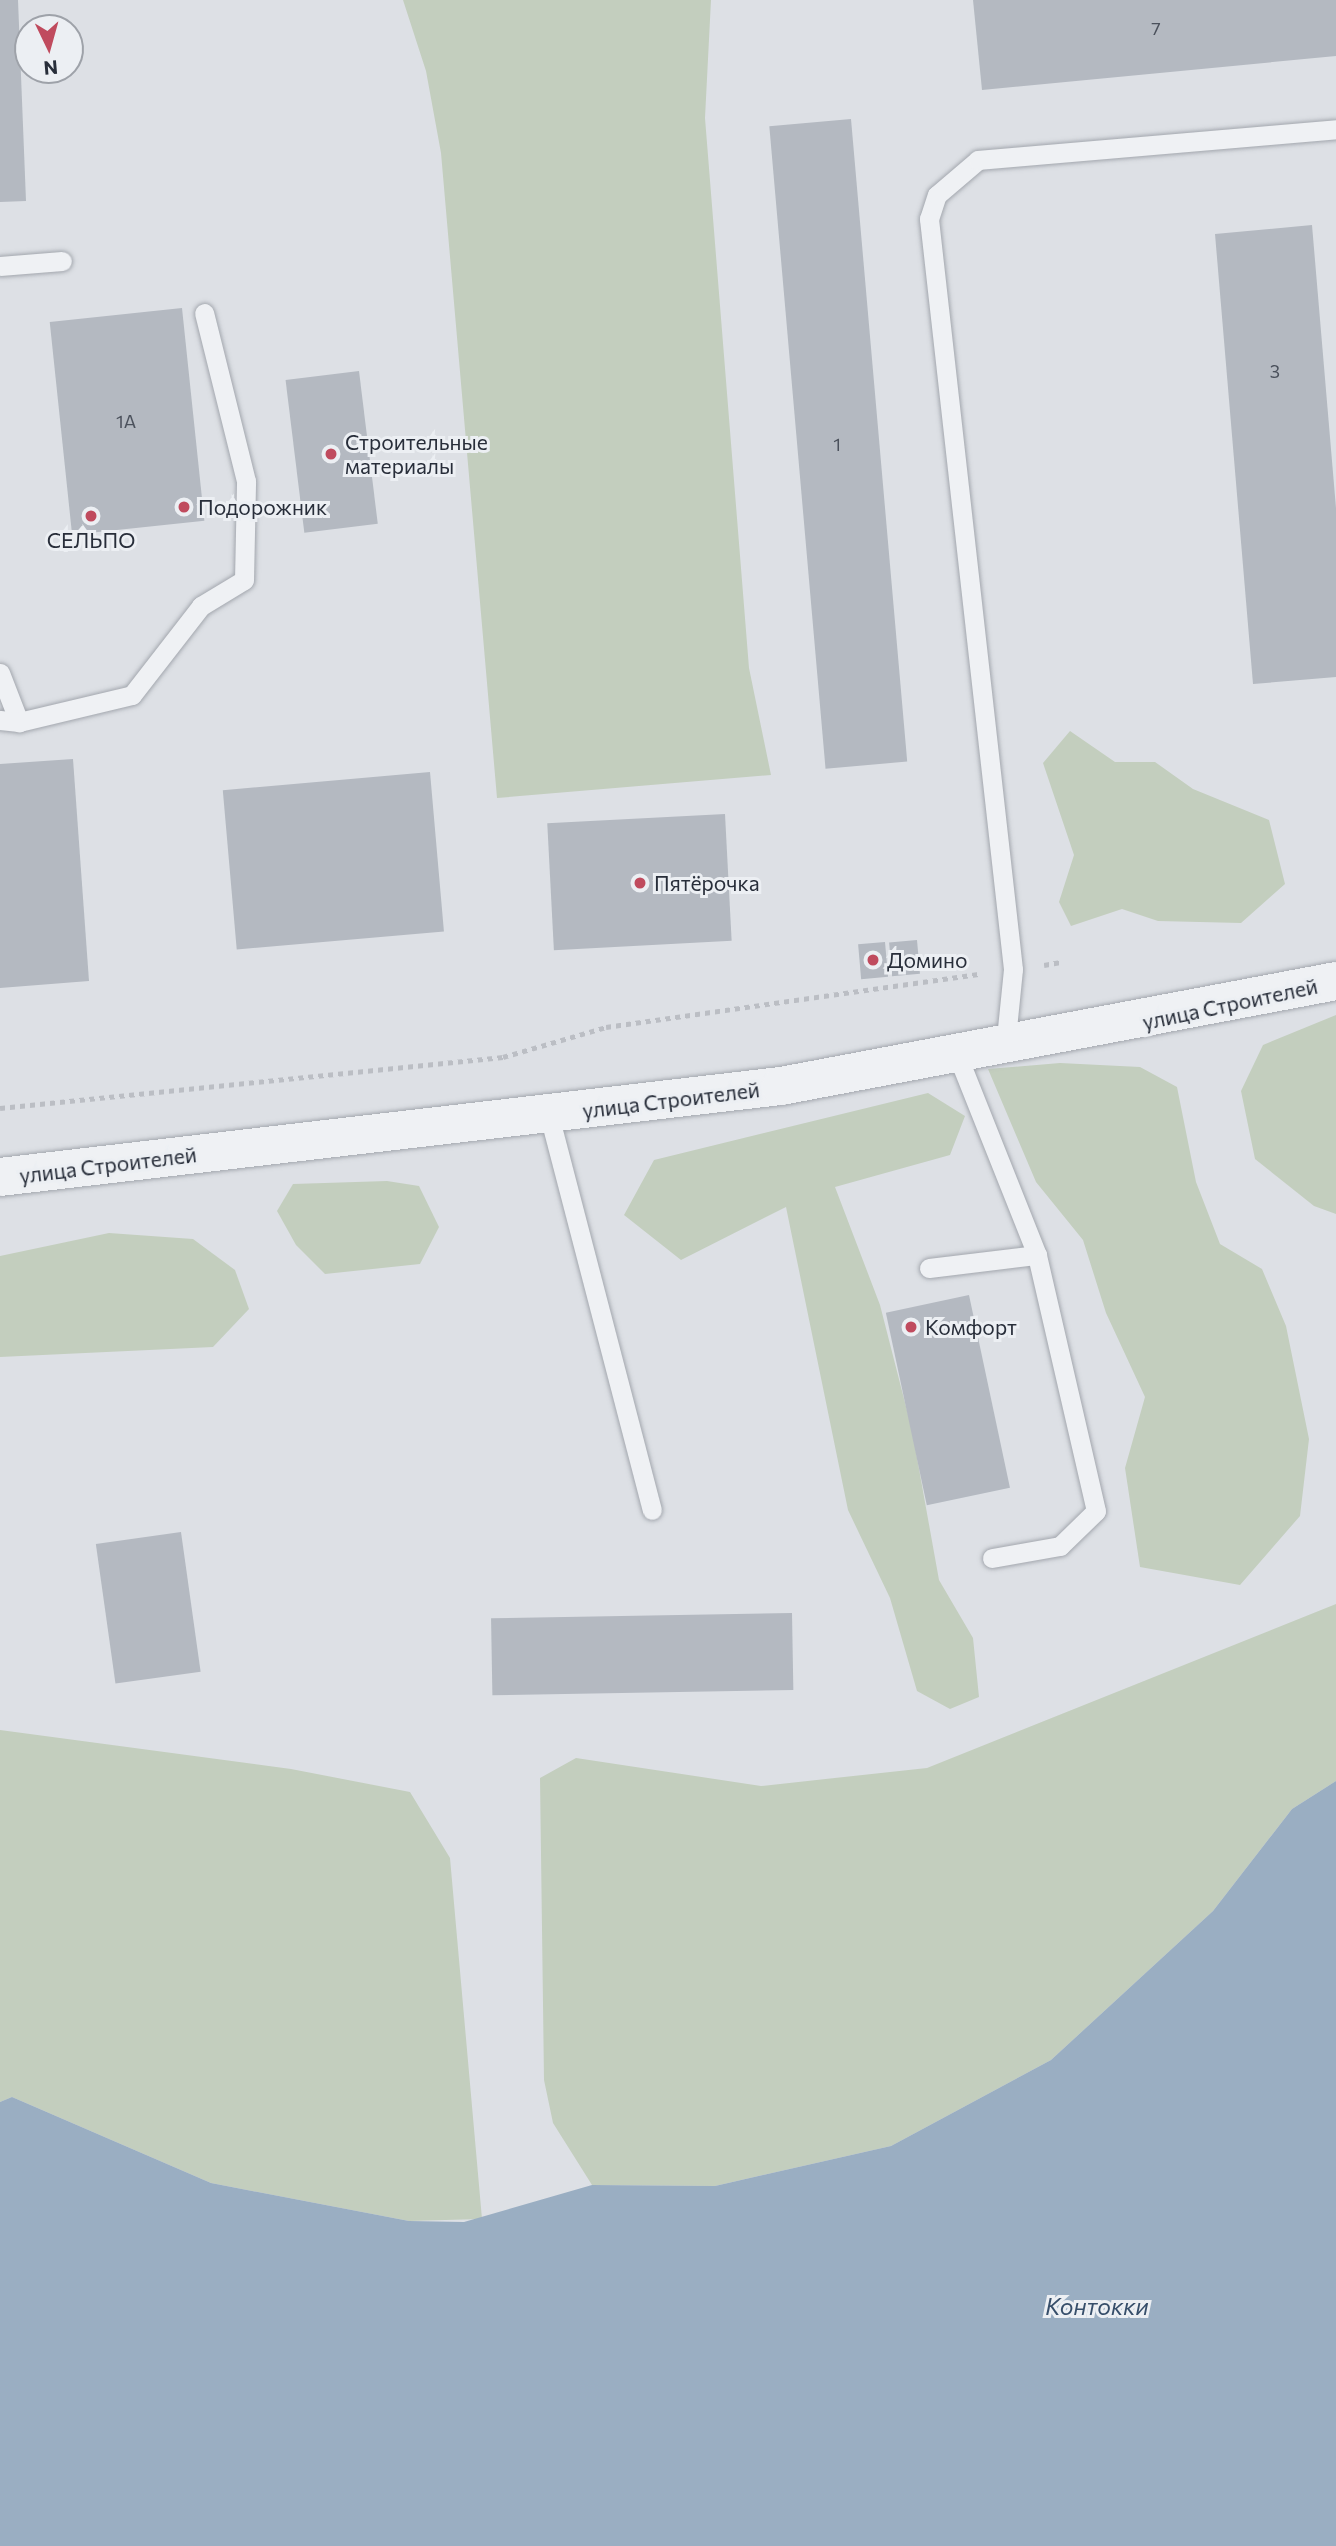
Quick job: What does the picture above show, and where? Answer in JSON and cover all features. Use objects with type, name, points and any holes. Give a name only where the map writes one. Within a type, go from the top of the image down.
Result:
[{"type":"street","name":"улица Строителей","points":[[0,1177],[548,1115],[958,1056],[1336,981]]},
{"type":"lane","points":[[1006,1048],[1013,969],[929,219],[937,195],[978,160],[1336,129]]},
{"type":"lane","points":[[0,266],[62,261]]},
{"type":"lane","points":[[0,673],[9,721],[132,695],[201,606],[244,580],[246,481],[204,313]]},
{"type":"lane","points":[[958,1056],[1037,1255],[1096,1511],[1060,1546],[992,1558]]},
{"type":"lane","points":[[548,1115],[652,1510]]},
{"type":"lane","points":[[929,1268],[1037,1255]]},
{"type":"path","points":[[0,1108],[503,1057],[606,1027],[1060,962]]},
{"type":"green space","points":[[403,0],[711,0],[705,118],[749,668],[771,775],[497,798],[441,153],[426,71]]},
{"type":"green space","points":[[1070,731],[1115,762],[1155,762],[1193,789],[1269,820],[1285,884],[1241,923],[1158,921],[1122,909],[1071,926],[1059,902],[1074,855],[1043,763]]},
{"type":"green space","points":[[1336,1015],[1336,1214],[1314,1206],[1255,1159],[1241,1091],[1263,1045]]},
{"type":"green space","points":[[1060,1063],[1140,1067],[1177,1087],[1196,1182],[1220,1244],[1262,1269],[1286,1326],[1309,1439],[1300,1516],[1240,1585],[1140,1567],[1125,1468],[1145,1397],[1106,1313],[1083,1240],[1036,1182],[988,1069]]},
{"type":"green space","points":[[928,1093],[965,1116],[950,1155],[835,1187],[880,1305],[912,1430],[939,1580],[973,1638],[979,1697],[950,1709],[917,1691],[890,1598],[848,1510],[786,1207],[681,1260],[624,1215],[654,1160]]},
{"type":"green space","points":[[387,1181],[419,1186],[439,1227],[420,1264],[325,1274],[296,1245],[277,1211],[293,1184]]},
{"type":"green space","points":[[109,1233],[193,1239],[235,1270],[249,1309],[213,1347],[0,1357],[0,1256]]},
{"type":"green space","points":[[1336,1604],[1336,1781],[1292,1809],[1213,1911],[1051,2060],[891,2146],[715,2186],[592,2185],[553,2123],[544,2080],[540,1778],[576,1758],[761,1786],[927,1768]]},
{"type":"green space","points":[[0,1730],[291,1769],[410,1792],[450,1858],[482,2219],[409,2221],[211,2183],[12,2097],[0,2102]]},
{"type":"water","name":"Контокки","points":[[1336,1781],[1336,2546],[0,2546],[0,2102],[12,2097],[211,2183],[409,2221],[464,2222],[592,2185],[715,2186],[891,2146],[1051,2060],[1213,1911],[1292,1809]]},
{"type":"building","points":[[0,0],[18,0],[19,14],[14,14],[14,84],[21,84],[26,201],[0,202]]},
{"type":"building","points":[[973,0],[1336,0],[1336,56],[982,90]]},
{"type":"building","points":[[851,119],[907,762],[826,769],[769,126]]},
{"type":"building","points":[[1312,225],[1336,508],[1336,677],[1253,684],[1215,234]]},
{"type":"building","points":[[182,308],[204,521],[72,535],[50,322]]},
{"type":"building","points":[[359,371],[378,524],[304,533],[286,380]]},
{"type":"building","points":[[73,759],[89,981],[0,988],[0,764]]},
{"type":"building","points":[[430,772],[444,931],[237,950],[223,790]]},
{"type":"building","name":"Пятёрочка","points":[[725,814],[732,941],[554,950],[547,823]]},
{"type":"building","points":[[917,940],[920,974],[892,976],[889,942]]},
{"type":"building","points":[[885,942],[888,977],[861,979],[858,944]]},
{"type":"building","points":[[969,1295],[1010,1488],[927,1505],[886,1313]]},
{"type":"building","points":[[181,1532],[201,1672],[115,1684],[96,1544]]},
{"type":"building","points":[[792,1613],[793,1690],[492,1695],[491,1618]]},
{"type":"place","name":"Строительные материалы","points":[[331,454]]},
{"type":"place","name":"Подорожник","points":[[184,507]]},
{"type":"place","name":"СЕЛЬПО","points":[[91,516]]},
{"type":"place","name":"Пятёрочка","points":[[640,883]]},
{"type":"place","name":"Домино","points":[[873,960]]},
{"type":"place","name":"Комфорт","points":[[911,1327]]}]
